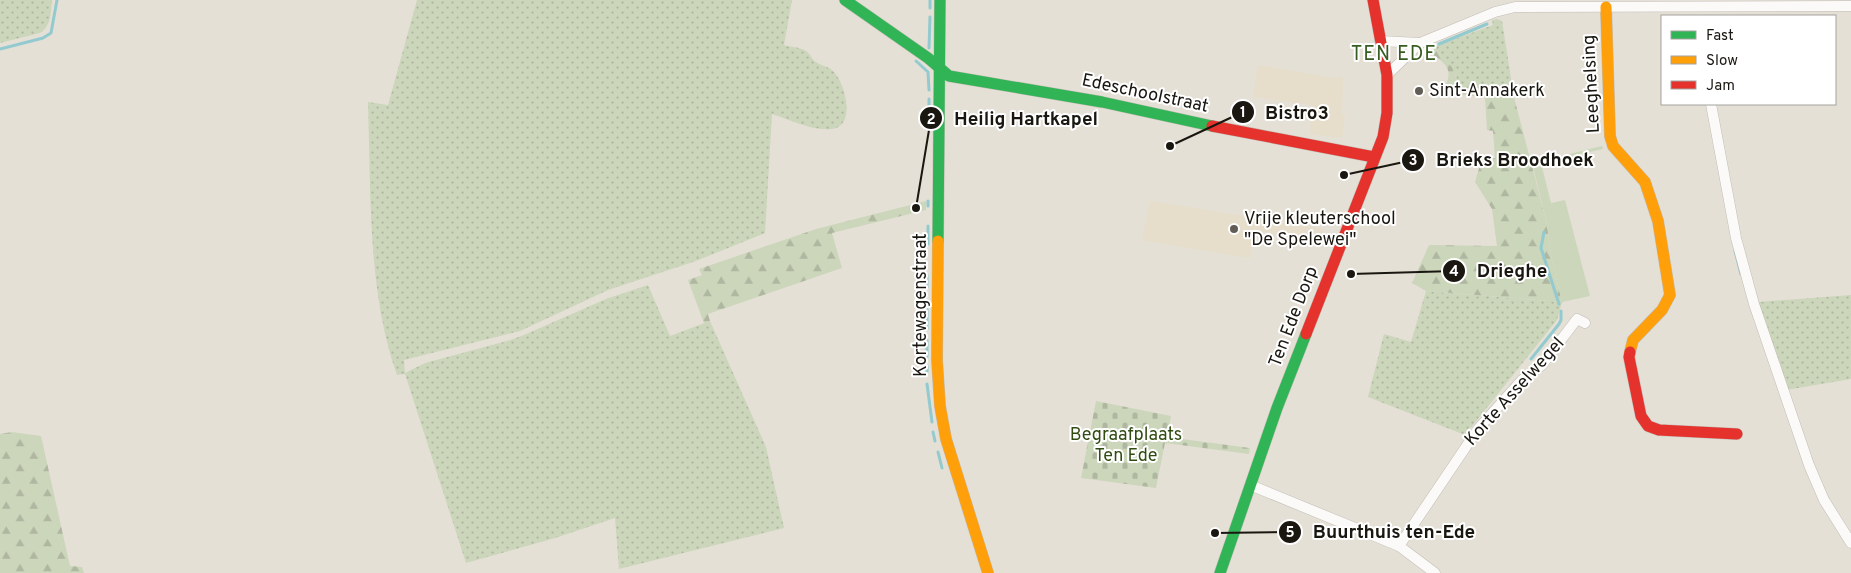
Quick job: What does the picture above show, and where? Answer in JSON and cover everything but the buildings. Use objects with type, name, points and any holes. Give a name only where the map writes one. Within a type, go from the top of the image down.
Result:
[{"type":"street","name":"Edeschoolstraat","points":[[845,0],[949,76],[1102,102],[1161,116],[1374,156]]},
{"type":"street","name":"Kortewagenstraat","points":[[940,0],[938,360],[940,406],[946,439],[988,573]]},
{"type":"street","name":"Ten Ede Dorp","points":[[1220,573],[1277,408],[1383,137],[1387,113],[1387,75],[1373,0]]},
{"type":"street","points":[[1387,75],[1420,43],[1495,12],[1515,7],[1851,6]]},
{"type":"street","name":"Leeghelsing","points":[[1606,7],[1610,136],[1613,146],[1645,182],[1658,221],[1670,295],[1662,310],[1632,340],[1630,357],[1642,416],[1648,426],[1659,430],[1737,434]]},
{"type":"street","points":[[1380,41],[1420,43]]},
{"type":"street","points":[[1711,105],[1736,238],[1754,304],[1824,500],[1851,542]]},
{"type":"street","name":"Korte Asselwegel","points":[[1399,546],[1478,429],[1522,380],[1542,366],[1578,319],[1585,323]]},
{"type":"street","points":[[1250,484],[1399,546],[1434,573]]},
{"type":"shaded area","points":[[1258,65],[1334,78],[1343,77],[1342,114],[1345,115],[1342,138],[1310,134],[1312,105],[1253,97]]},
{"type":"shaded area","name":"Vrije kleuterschool \"De Spelewei\"","points":[[1150,201],[1324,229],[1318,241],[1255,230],[1250,258],[1142,240]]},
{"type":"green space","points":[[0,0],[52,0],[50,19],[44,30],[40,33],[0,43]]},
{"type":"green space","points":[[417,0],[792,0],[784,45],[804,50],[815,61],[833,71],[845,93],[846,112],[840,126],[832,129],[809,127],[772,114],[765,233],[696,261],[608,290],[520,331],[404,360],[405,373],[425,363],[524,335],[606,299],[648,285],[670,336],[710,321],[766,447],[784,528],[619,569],[615,518],[555,538],[466,563],[405,374],[397,375],[387,343],[375,275],[372,240],[368,102],[388,105]]},
{"type":"green space","points":[[1492,20],[1502,21],[1514,97],[1490,85],[1485,98],[1463,95],[1452,67],[1433,47],[1493,25]]},
{"type":"green space","points":[[1433,47],[1452,67],[1463,95],[1446,95],[1444,88],[1449,75],[1448,70],[1443,62],[1428,51]]},
{"type":"green space","points":[[1490,85],[1514,97],[1547,224],[1551,256],[1562,302],[1426,291],[1412,283],[1429,245],[1497,246],[1492,209],[1475,182],[1482,158],[1495,158],[1493,131],[1487,130],[1485,98]]},
{"type":"green space","points":[[1602,146],[1603,149],[1541,163],[1551,203],[1565,200],[1590,296],[1562,302],[1551,256],[1547,224],[1532,163]]},
{"type":"green space","points":[[926,201],[926,210],[832,233],[842,268],[708,314],[710,321],[704,323],[688,280],[702,275],[699,269],[816,229]]},
{"type":"green space","points":[[1426,291],[1562,302],[1557,320],[1465,435],[1368,397],[1384,334],[1411,342]]},
{"type":"green space","points":[[1851,295],[1851,379],[1786,390],[1758,302]]},
{"type":"green space","name":"Begraafplaats Ten Ede","points":[[1096,401],[1171,416],[1167,437],[1250,448],[1249,454],[1165,443],[1156,488],[1081,478]]},
{"type":"green space","points":[[12,432],[41,436],[70,566],[82,567],[84,573],[0,573],[0,434]]},
{"type":"waterway","points":[[0,49],[43,38],[51,33],[57,0]]},
{"type":"waterway","points":[[930,0],[930,8]]},
{"type":"waterway","points":[[929,48],[930,17]]},
{"type":"waterway","points":[[1439,44],[1487,24]]},
{"type":"waterway","points":[[916,61],[928,72],[929,90]]},
{"type":"waterway","points":[[929,99],[929,122]]},
{"type":"waterway","points":[[928,201],[928,206]]},
{"type":"waterway","points":[[928,226],[928,244]]},
{"type":"waterway","points":[[1544,232],[1541,248],[1559,304]]},
{"type":"waterway","points":[[1735,251],[1741,274]]},
{"type":"waterway","points":[[927,275],[927,287]]},
{"type":"waterway","points":[[927,303],[927,329]]},
{"type":"waterway","points":[[1531,359],[1559,324],[1561,311]]},
{"type":"waterway","points":[[927,340],[927,357]]},
{"type":"waterway","points":[[927,366],[927,372]]},
{"type":"waterway","points":[[927,384],[932,422]]},
{"type":"waterway","points":[[933,432],[935,441]]},
{"type":"waterway","points":[[938,452],[942,468]]},
{"type":"traffic: fast","points":[[845,0],[928,58],[949,76],[1102,102],[1212,126]]},
{"type":"traffic: fast","points":[[938,241],[940,0]]},
{"type":"traffic: fast","points":[[1220,573],[1277,408],[1306,334]]},
{"type":"traffic: slow","points":[[1606,7],[1610,136],[1613,146],[1645,182],[1658,221],[1670,295],[1662,310],[1633,340],[1630,352]]},
{"type":"traffic: slow","points":[[938,241],[937,360],[940,406],[946,439],[988,573]]},
{"type":"traffic: jam","points":[[1306,334],[1383,137],[1387,113],[1387,75],[1373,0]]},
{"type":"traffic: jam","points":[[1212,126],[1374,157]]},
{"type":"traffic: jam","points":[[1630,352],[1629,357],[1641,416],[1648,426],[1659,430],[1737,434]]},
{"type":"place","name":"Sint-Annakerk","points":[[1419,91]]},
{"type":"place","name":"Bistro3","points":[[1170,146]]},
{"type":"place","name":"Brieks Broodhoek","points":[[1344,175]]},
{"type":"place","name":"Heilig Hartkapel","points":[[916,208]]},
{"type":"place","name":"Vrije kleuterschool \"De Spelewei\"","points":[[1234,229]]},
{"type":"place","name":"Drieghe","points":[[1351,274]]},
{"type":"place","name":"Buurthuis ten-Ede","points":[[1215,533]]},
{"type":"district","name":"TEN EDE","points":[[1394,55]]}]
